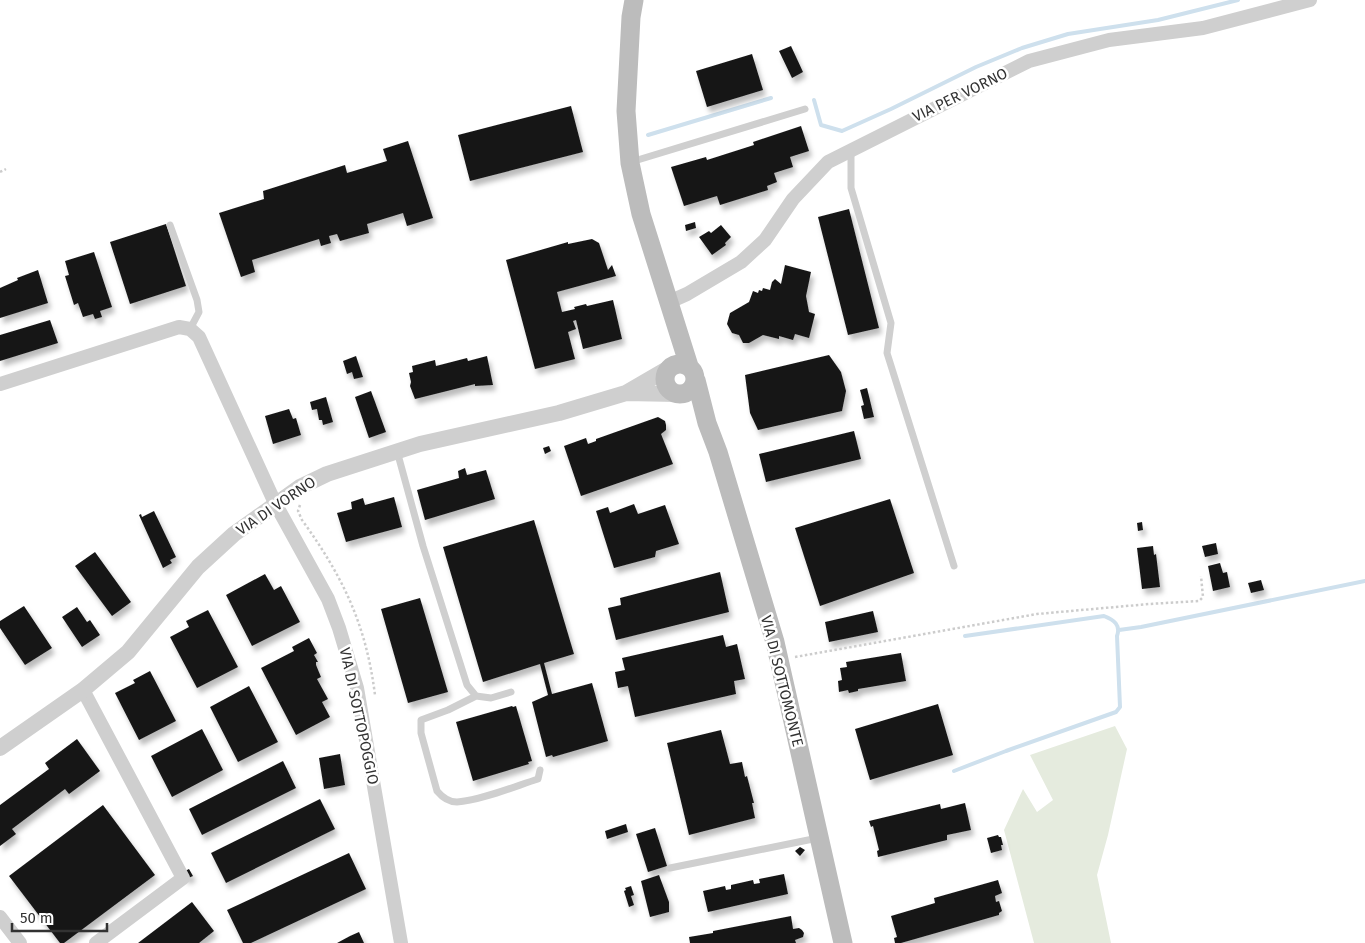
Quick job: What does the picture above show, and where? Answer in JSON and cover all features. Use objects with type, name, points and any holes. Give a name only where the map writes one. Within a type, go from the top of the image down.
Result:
[{"type":"main road","name":"VIA DI SOTTOMONTE","points":[[634,0],[631,17],[626,111],[630,162],[641,214],[775,642],[843,943]]},
{"type":"main road","name":"VIA DI SOTTOMONTE","points":[[671,308],[669,368],[665,378],[666,384],[668,388],[692,406],[707,423]]},
{"type":"main road","points":[[669,368],[678,363],[692,373],[692,389],[682,394],[677,394]]},
{"type":"street","name":"VIA PER VORNO","points":[[671,308],[687,294],[741,262],[766,240],[793,198],[828,162],[1029,61],[1109,40],[1204,28],[1310,0]]},
{"type":"street","points":[[0,384],[179,327],[190,329]]},
{"type":"street","name":"VIA DI SOTTOPOGGIO","points":[[190,329],[199,337],[275,503],[328,598],[349,657],[358,697],[401,943]]},
{"type":"street","name":"VIA DI VORNO","points":[[0,748],[83,690],[128,652],[198,567],[234,534],[300,487],[327,474],[420,444],[559,413],[626,393],[669,368]]},
{"type":"street","name":"VIA DI VORNO","points":[[626,393],[677,394]]},
{"type":"street","points":[[83,690],[183,878],[96,943]]},
{"type":"street","points":[[0,917],[20,943]]},
{"type":"lane","points":[[630,162],[805,109]]},
{"type":"lane","points":[[851,150],[851,188],[891,323],[887,353],[954,566]]},
{"type":"lane","points":[[170,225],[197,300],[199,312],[190,329]]},
{"type":"lane","points":[[397,451],[402,476],[467,686],[476,696]]},
{"type":"lane","points":[[511,692],[491,698],[476,696],[448,710],[421,720],[422,733],[437,791],[443,798],[456,802],[538,779],[540,770]]},
{"type":"lane","points":[[670,868],[818,838]]},
{"type":"path","points":[[0,172],[6,169]]},
{"type":"path","points":[[305,500],[300,504],[299,514],[339,576],[353,604],[372,670],[374,695]]},
{"type":"path","points":[[779,660],[1037,614],[1199,601],[1203,598],[1201,576]]},
{"type":"shaded area","points":[[1115,726],[1127,749],[1097,875],[1111,943],[1034,943],[1004,830],[1023,789],[1037,812],[1053,800],[1030,755]]},
{"type":"building","points":[[791,46],[803,72],[792,78],[779,51]]},
{"type":"building","points":[[752,54],[763,90],[707,107],[696,71]]},
{"type":"building","points":[[571,106],[583,152],[470,181],[458,135]]},
{"type":"building","points":[[801,126],[809,151],[790,157],[793,167],[774,173],[777,182],[767,186],[768,190],[720,205],[717,196],[684,206],[671,167],[706,157],[707,160],[754,145],[753,142]]},
{"type":"building","points":[[408,141],[433,218],[407,226],[403,213],[367,224],[369,233],[340,241],[337,234],[329,236],[331,243],[321,246],[319,239],[252,260],[255,272],[241,277],[219,213],[264,199],[263,191],[345,165],[347,173],[387,161],[383,149]]},
{"type":"building","points":[[849,209],[879,328],[848,335],[818,217]]},
{"type":"building","points":[[695,222],[696,228],[686,231],[685,225]]},
{"type":"building","points":[[166,224],[186,286],[130,304],[110,242]]},
{"type":"building","points":[[721,225],[731,237],[725,243],[726,245],[712,255],[699,237],[709,231],[711,233]]},
{"type":"building","points":[[592,239],[599,243],[608,270],[612,265],[616,276],[557,292],[562,312],[586,304],[587,306],[613,300],[622,339],[583,349],[576,320],[573,321],[576,329],[568,332],[575,359],[535,369],[506,260],[568,242],[568,244]]},
{"type":"building","points":[[94,252],[112,307],[100,311],[102,317],[95,319],[93,314],[83,317],[78,303],[74,305],[65,276],[69,275],[65,261]]},
{"type":"building","points":[[785,265],[811,272],[806,296],[809,312],[815,314],[809,338],[795,334],[793,340],[779,336],[779,339],[763,335],[749,343],[743,343],[739,335],[732,333],[727,324],[730,313],[749,302],[753,291],[758,293],[763,288],[770,290],[775,279],[781,284]]},
{"type":"building","points":[[38,270],[48,303],[0,318],[0,288],[18,280],[17,278]]},
{"type":"building","points":[[50,320],[58,343],[0,361],[0,335]]},
{"type":"building","points":[[829,355],[841,372],[846,391],[842,411],[758,430],[750,413],[745,375]]},
{"type":"building","points":[[356,356],[363,377],[354,379],[352,372],[347,374],[343,361]]},
{"type":"building","points":[[487,356],[493,385],[475,386],[475,384],[415,399],[410,386],[409,373],[413,372],[412,366],[435,360],[436,366],[467,358],[468,361]]},
{"type":"building","points":[[867,388],[874,417],[864,419],[861,406],[864,405],[860,390]]},
{"type":"building","points":[[371,391],[386,432],[369,438],[355,397]]},
{"type":"building","points":[[326,397],[333,422],[323,425],[322,420],[319,420],[317,409],[312,410],[310,402]]},
{"type":"building","points":[[289,409],[293,419],[296,418],[301,435],[273,444],[265,416]]},
{"type":"building","points":[[658,417],[665,421],[666,430],[661,434],[673,464],[581,496],[564,446],[586,438],[588,444],[596,441],[596,439]]},
{"type":"building","points":[[854,431],[861,459],[766,482],[759,454]]},
{"type":"building","points":[[549,446],[551,451],[545,454],[543,448]]},
{"type":"building","points":[[465,468],[467,475],[486,470],[495,499],[425,520],[417,490],[459,478],[458,471]]},
{"type":"building","points":[[394,497],[402,527],[346,542],[337,513],[352,509],[351,502],[363,498],[365,505]]},
{"type":"building","points":[[890,499],[914,573],[820,606],[795,528]]},
{"type":"building","points":[[634,504],[638,514],[665,505],[679,544],[656,551],[655,557],[614,568],[596,511],[608,507],[610,513]]},
{"type":"building","points":[[154,511],[176,557],[170,560],[172,563],[163,568],[139,515],[141,514],[142,517]]},
{"type":"building","points":[[534,520],[574,654],[544,663],[552,694],[592,683],[608,741],[553,757],[552,755],[546,757],[532,702],[548,695],[540,664],[483,682],[443,547]]},
{"type":"building","points":[[1142,522],[1143,530],[1138,531],[1137,523]]},
{"type":"building","points":[[1216,543],[1218,554],[1205,557],[1202,546]]},
{"type":"building","points":[[1153,546],[1154,555],[1156,554],[1160,587],[1142,589],[1137,548]]},
{"type":"building","points":[[95,552],[131,602],[112,616],[75,566]]},
{"type":"building","points":[[1220,563],[1223,573],[1227,572],[1230,587],[1213,591],[1208,566]]},
{"type":"building","points":[[720,572],[729,612],[616,640],[608,608],[621,605],[620,598]]},
{"type":"building","points":[[265,574],[274,590],[281,586],[300,622],[252,646],[226,595]]},
{"type":"building","points":[[1261,580],[1264,590],[1251,593],[1248,583]]},
{"type":"building","points":[[420,598],[448,692],[408,703],[381,609]]},
{"type":"building","points":[[24,606],[52,648],[25,665],[0,628],[0,621]]},
{"type":"building","points":[[77,607],[87,622],[90,620],[100,635],[82,647],[62,617]]},
{"type":"building","points":[[208,610],[238,667],[197,688],[170,637],[189,627],[186,621]]},
{"type":"building","points":[[873,611],[878,632],[829,642],[825,622]]},
{"type":"building","points":[[723,635],[726,647],[737,644],[745,679],[734,681],[736,694],[635,717],[628,686],[618,688],[615,672],[625,670],[622,658]]},
{"type":"building","points":[[309,638],[317,653],[314,655],[318,662],[316,662],[316,665],[321,677],[317,679],[328,699],[322,702],[330,717],[296,735],[261,668],[294,651],[292,647]]},
{"type":"building","points":[[901,653],[906,681],[858,689],[858,691],[849,693],[848,690],[839,692],[838,681],[842,680],[840,668],[847,667],[846,662]]},
{"type":"building","points":[[150,671],[176,721],[139,740],[115,693],[135,683],[133,680]]},
{"type":"building","points":[[249,686],[278,742],[238,762],[210,707]]},
{"type":"building","points":[[938,704],[953,755],[870,780],[855,729]]},
{"type":"building","points":[[516,706],[532,761],[528,762],[529,764],[473,781],[456,722]]},
{"type":"building","points":[[202,729],[223,770],[172,797],[151,756]]},
{"type":"building","points":[[721,730],[730,764],[742,762],[754,803],[752,803],[755,818],[689,835],[667,743]]},
{"type":"building","points":[[77,739],[100,771],[69,794],[65,789],[12,829],[16,834],[0,846],[0,805],[49,769],[45,763]]},
{"type":"building","points":[[340,754],[345,785],[324,789],[319,758]]},
{"type":"building","points":[[283,761],[296,788],[202,835],[189,809]]},
{"type":"building","points":[[320,799],[335,829],[226,883],[211,853]]},
{"type":"building","points":[[965,803],[971,830],[947,835],[947,840],[878,857],[877,851],[879,850],[873,826],[871,827],[869,821],[940,804],[941,809]]},
{"type":"building","points":[[103,805],[155,875],[64,943],[60,943],[9,876]]},
{"type":"building","points":[[626,824],[628,832],[607,839],[605,831]]},
{"type":"building","points":[[655,828],[667,866],[648,872],[636,834]]},
{"type":"building","points":[[998,835],[1001,837],[1002,850],[991,853],[987,838]]},
{"type":"building","points":[[800,847],[805,850],[800,856],[795,851]]},
{"type":"building","points":[[349,853],[366,889],[251,943],[243,943],[227,910]]},
{"type":"building","points":[[189,869],[193,876],[186,879],[183,872]]},
{"type":"building","points":[[784,874],[788,894],[708,912],[703,891],[725,886],[726,890],[731,889],[731,885],[753,880],[754,884],[760,883],[759,879]]},
{"type":"building","points":[[659,875],[669,902],[669,912],[650,917],[641,881]]},
{"type":"building","points":[[998,880],[1002,893],[995,896],[996,902],[999,901],[1002,911],[999,915],[901,943],[895,943],[894,938],[897,937],[891,916],[935,903],[934,898]]},
{"type":"building","points":[[631,886],[634,895],[631,896],[634,905],[629,907],[624,891],[626,890],[625,888]]},
{"type":"building","points":[[192,902],[214,931],[199,943],[138,943]]},
{"type":"building","points":[[791,916],[793,929],[799,928],[804,933],[803,937],[795,940],[796,943],[690,943],[689,937]]},
{"type":"building","points":[[359,932],[364,943],[337,943],[350,936]]},
{"type":"waterway","points":[[814,100],[821,125],[842,131],[976,67],[1022,48],[1068,34],[1158,20],[1238,0]]},
{"type":"waterway","points":[[648,135],[771,98]]},
{"type":"waterway","points":[[1119,630],[1365,581]]},
{"type":"waterway","points":[[954,771],[1116,712],[1120,707],[1118,629],[1114,621],[1104,616],[965,636]]}]
